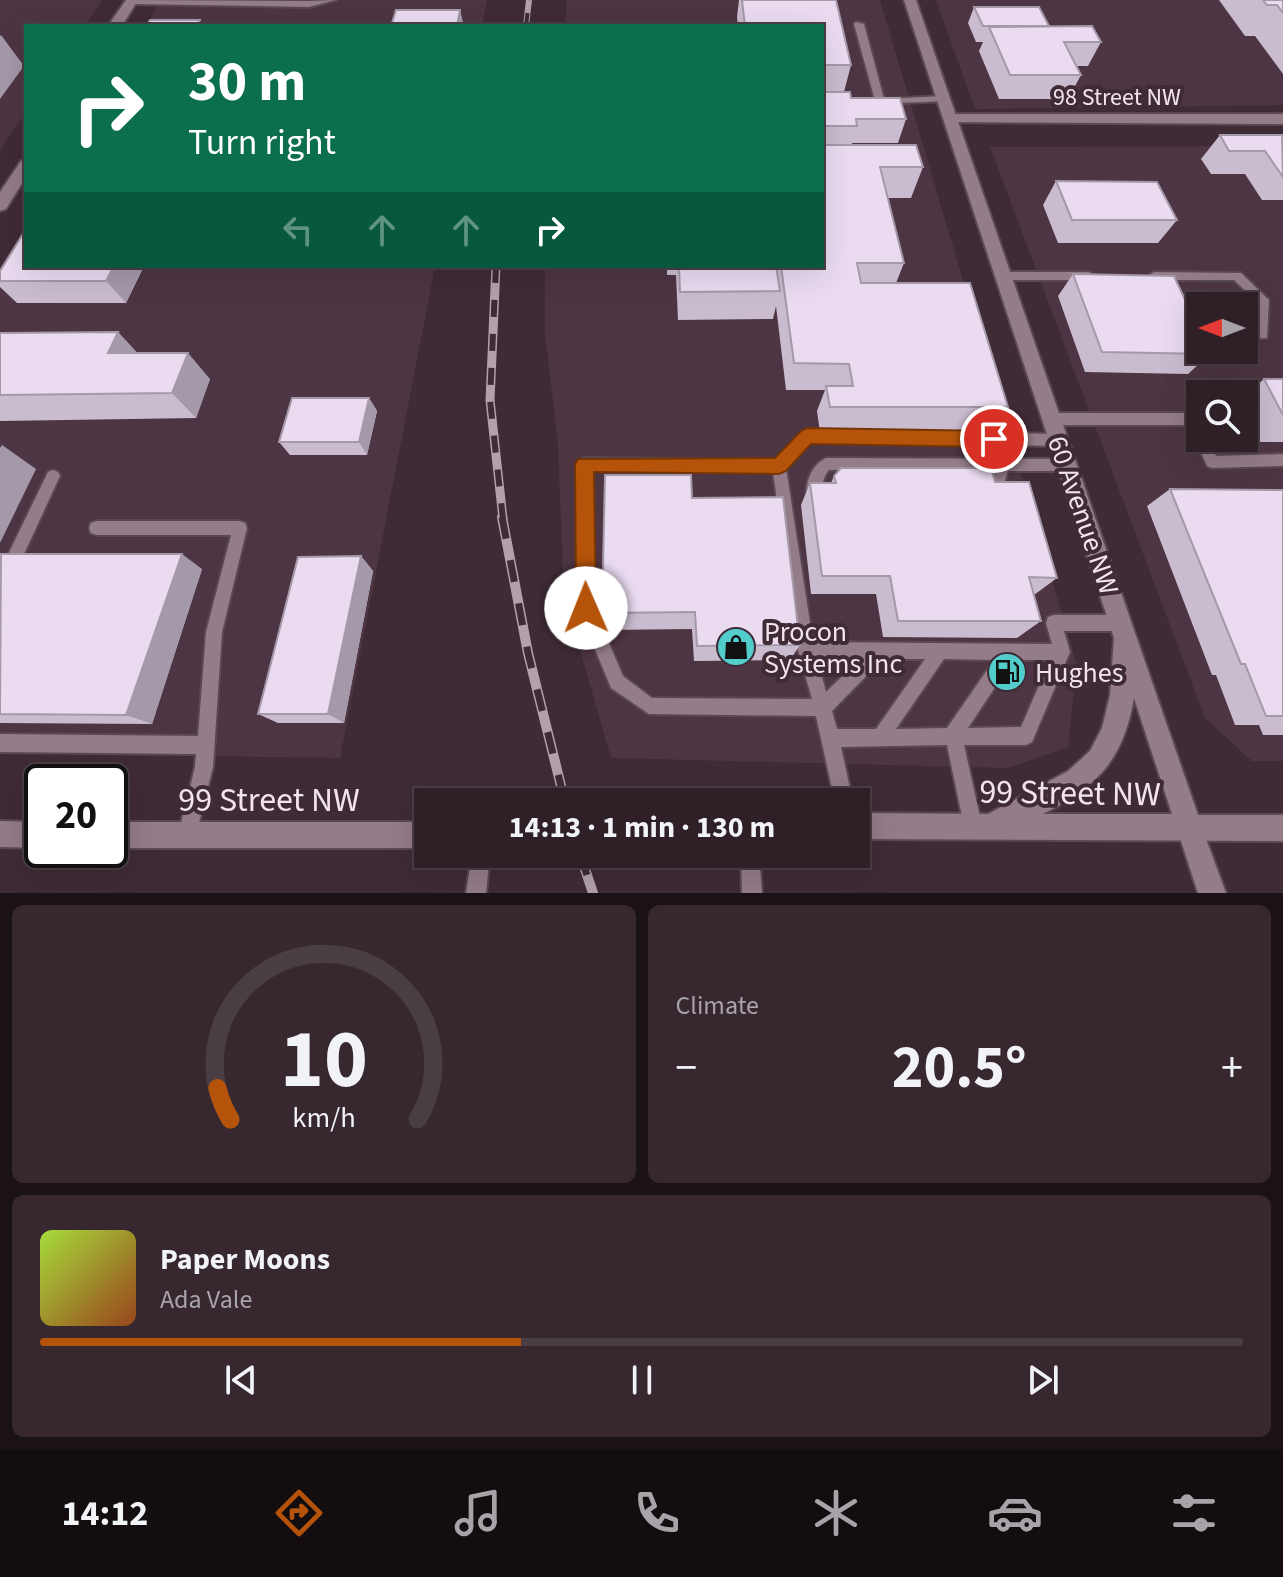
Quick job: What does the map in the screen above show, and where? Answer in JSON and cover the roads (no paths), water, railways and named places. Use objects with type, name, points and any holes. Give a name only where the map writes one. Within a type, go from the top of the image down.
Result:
[{"type":"street","points":[[116,24],[132,0]]},
{"type":"street","name":"60 Avenue NW","points":[[910,0],[1212,893]]},
{"type":"street","name":"98 Street NW","points":[[950,119],[1283,119]]},
{"type":"street","points":[[0,205],[24,168]]},
{"type":"street","points":[[982,826],[1085,773],[1103,755],[1118,719],[1124,655],[1121,623]]},
{"type":"street","name":"99 Street NW","points":[[870,826],[1283,828]]},
{"type":"street","points":[[0,834],[24,835]]},
{"type":"street","name":"99 Street NW","points":[[128,835],[414,835]]},
{"type":"lane","points":[[132,0],[309,4],[332,0]]},
{"type":"lane","points":[[859,24],[880,102]]},
{"type":"lane","points":[[866,102],[943,99]]},
{"type":"lane","points":[[1004,276],[1097,276]]},
{"type":"lane","points":[[1144,276],[1237,276],[1254,292]]},
{"type":"lane","points":[[1258,295],[1263,300],[1263,334],[1258,334]]},
{"type":"lane","points":[[1052,419],[1186,419]]},
{"type":"lane","points":[[877,653],[823,708],[649,706],[617,682],[586,608],[585,464],[779,466],[807,436],[1059,440]]},
{"type":"lane","points":[[1208,452],[1212,462],[1283,460]]},
{"type":"lane","points":[[813,505],[817,473],[826,464],[1067,465]]},
{"type":"lane","points":[[990,505],[1003,465]]},
{"type":"lane","points":[[779,466],[806,650],[831,738],[841,788]]},
{"type":"lane","points":[[0,588],[53,476]]},
{"type":"lane","points":[[96,528],[240,528],[214,632],[204,767],[187,835]]},
{"type":"lane","points":[[831,738],[1026,736],[1062,652],[1054,623],[1121,623]]},
{"type":"lane","points":[[806,650],[877,653],[1062,652]]},
{"type":"lane","points":[[881,736],[940,651]]},
{"type":"lane","points":[[953,735],[1009,651]]},
{"type":"lane","points":[[953,735],[982,826]]},
{"type":"lane","points":[[0,743],[205,745]]},
{"type":"lane","points":[[476,893],[479,868]]},
{"type":"lane","points":[[751,868],[752,893]]},
{"type":"railway","points":[[526,24],[529,0]]},
{"type":"railway","points":[[496,268],[490,400],[503,519]]},
{"type":"railway","points":[[502,517],[528,653],[562,788]]},
{"type":"railway","points":[[585,868],[593,893]]},
{"type":"place","name":"Procon Systems Inc","points":[[736,647]]},
{"type":"place","name":"Hughes","points":[[1007,672]]}]
